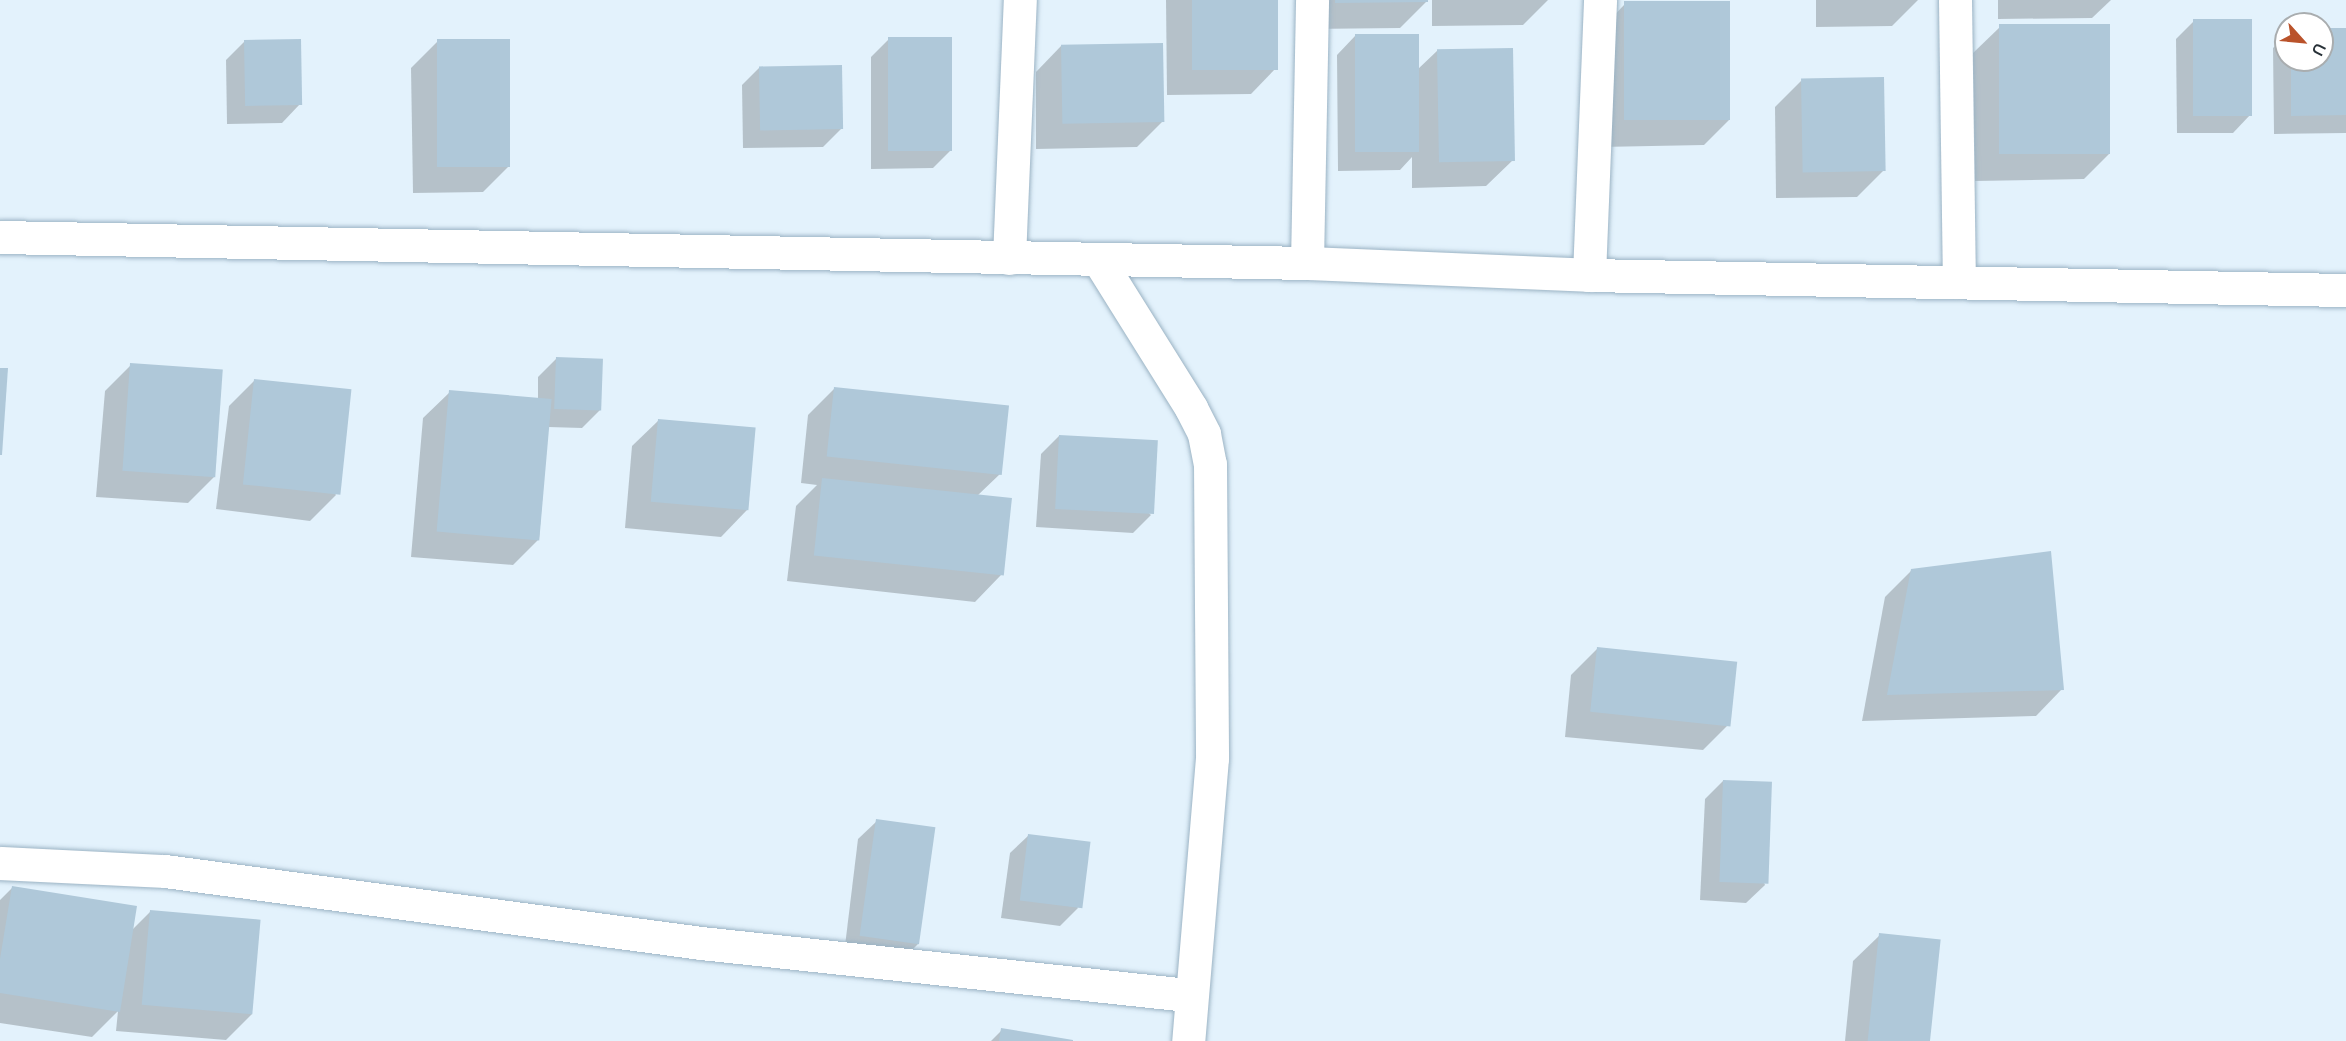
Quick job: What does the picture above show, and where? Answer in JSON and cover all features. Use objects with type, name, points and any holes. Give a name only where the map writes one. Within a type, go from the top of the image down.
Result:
[{"type":"street","points":[[1010,258],[1020,0]]},
{"type":"street","points":[[1307,263],[1312,0]]},
{"type":"street","points":[[1589,275],[1600,0]]},
{"type":"street","points":[[1955,0],[1959,282]]},
{"type":"street","points":[[0,237],[1307,263],[1589,275],[2346,290]]},
{"type":"street","points":[[1098,259],[1191,408],[1204,434],[1210,465],[1212,758],[1188,1041]]},
{"type":"street","points":[[0,863],[165,870],[701,943],[1191,995]]},
{"type":"building","points":[[1192,0],[1278,0],[1278,70],[1192,70]]},
{"type":"building","points":[[1335,0],[1428,0],[1428,2],[1335,3]]},
{"type":"building","points":[[1624,1],[1730,1],[1730,120],[1624,120]]},
{"type":"building","points":[[2193,19],[2252,19],[2252,116],[2193,116]]},
{"type":"building","points":[[1999,24],[2110,24],[2110,154],[1999,154]]},
{"type":"building","points":[[2334,28],[2346,28],[2346,115],[2291,116],[2291,72],[2334,72]]},
{"type":"building","points":[[1355,34],[1419,34],[1419,152],[1355,152]]},
{"type":"building","points":[[888,37],[952,37],[952,151],[888,151]]},
{"type":"building","points":[[301,39],[302,105],[245,106],[244,40]]},
{"type":"building","points":[[437,39],[510,39],[510,167],[437,167]]},
{"type":"building","points":[[1163,43],[1164,122],[1062,124],[1061,45]]},
{"type":"building","points":[[1513,48],[1515,161],[1439,162],[1437,49]]},
{"type":"building","points":[[842,65],[843,129],[760,130],[759,66]]},
{"type":"building","points":[[1884,77],[1886,171],[1803,172],[1801,78]]},
{"type":"building","points":[[556,357],[603,359],[601,411],[554,409]]},
{"type":"building","points":[[130,363],[223,369],[215,477],[122,471]]},
{"type":"building","points":[[0,368],[8,368],[2,455],[0,455]]},
{"type":"building","points":[[254,379],[351,389],[340,495],[243,484]]},
{"type":"building","points":[[834,387],[1009,405],[1002,475],[827,457]]},
{"type":"building","points":[[449,390],[552,399],[539,540],[437,531]]},
{"type":"building","points":[[658,419],[756,428],[748,510],[651,502]]},
{"type":"building","points":[[1059,435],[1158,440],[1154,514],[1055,509]]},
{"type":"building","points":[[822,478],[1012,498],[1004,576],[814,556]]},
{"type":"building","points":[[2051,551],[2064,690],[1887,695],[1911,569]]},
{"type":"building","points":[[1597,647],[1737,662],[1730,726],[1590,712]]},
{"type":"building","points":[[1723,780],[1772,782],[1768,884],[1719,882]]},
{"type":"building","points":[[876,819],[935,827],[919,944],[860,936]]},
{"type":"building","points":[[1028,834],[1091,842],[1082,908],[1020,901]]},
{"type":"building","points":[[12,886],[137,906],[120,1012],[0,993],[0,959]]},
{"type":"building","points":[[150,910],[261,920],[252,1014],[142,1005]]},
{"type":"building","points":[[1879,933],[1941,939],[1930,1041],[1868,1041]]},
{"type":"building","points":[[1001,1028],[1073,1040],[1073,1041],[999,1041]]}]
